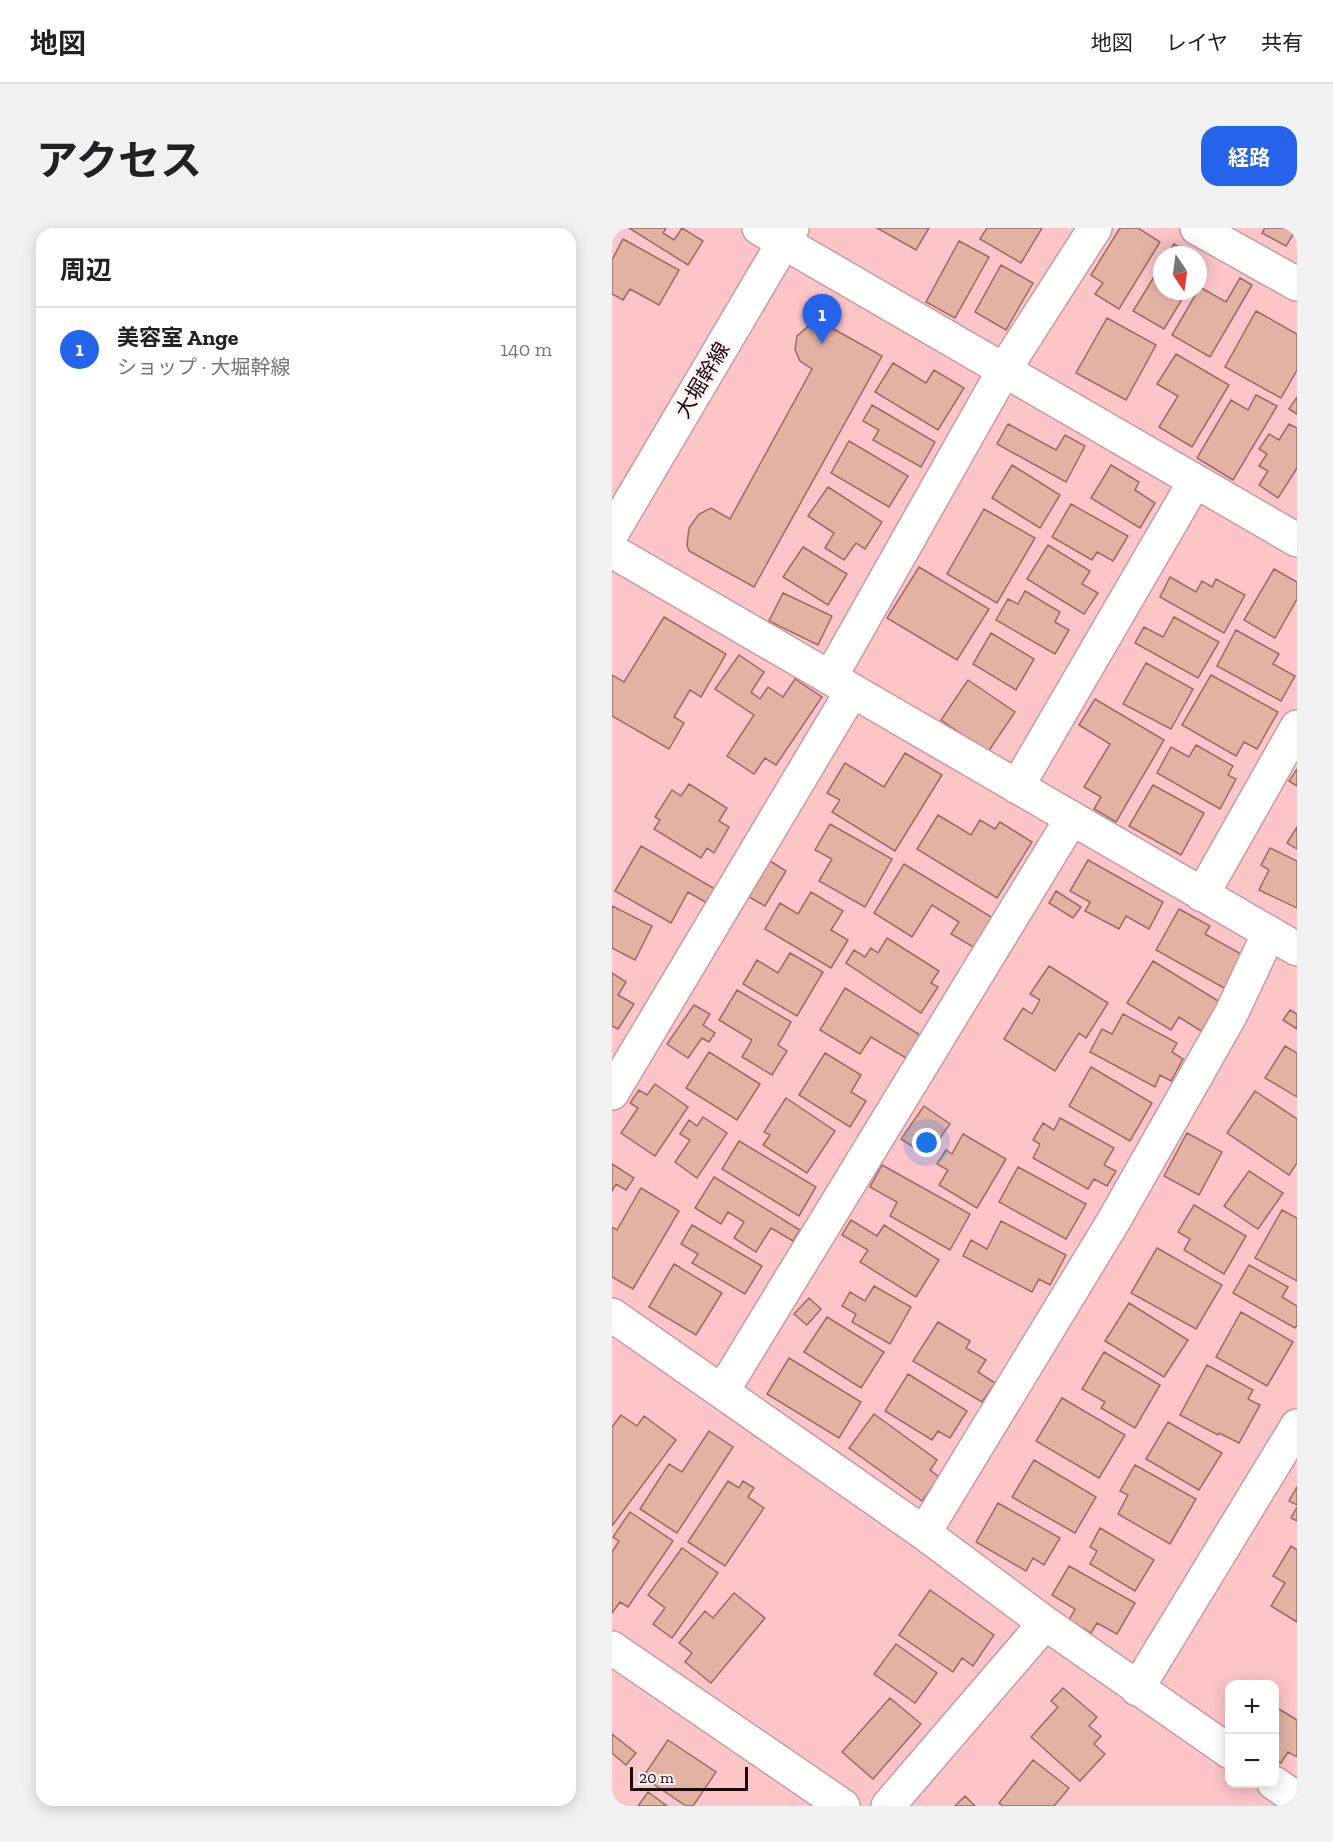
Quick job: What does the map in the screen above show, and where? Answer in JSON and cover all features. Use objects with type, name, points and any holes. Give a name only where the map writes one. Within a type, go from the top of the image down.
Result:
[{"type":"street","points":[[612,1093],[841,685],[1004,370],[1095,228]]},
{"type":"street","points":[[1197,228],[1297,284]]},
{"type":"street","points":[[778,233],[1004,370],[1297,540]]},
{"type":"street","name":"大堀幹線","points":[[612,533],[778,233]]},
{"type":"street","points":[[1017,787],[1195,480]]},
{"type":"street","points":[[612,551],[1297,949]]},
{"type":"street","points":[[1202,895],[1297,727]]},
{"type":"street","points":[[722,1392],[1072,818]]},
{"type":"street","points":[[924,1533],[1119,1212],[1231,1014],[1269,933]]},
{"type":"street","points":[[612,1315],[924,1533],[1137,1689],[1225,1749]]},
{"type":"street","points":[[1137,1689],[1297,1426]]},
{"type":"street","points":[[888,1806],[1045,1623]]},
{"type":"street","points":[[618,1663],[843,1806]]},
{"type":"street","points":[[1279,1787],[1297,1799]]},
{"type":"building","points":[[629,228],[666,228],[663,233],[674,240],[682,228],[703,241],[688,265]]},
{"type":"building","points":[[877,228],[929,228],[916,250]]},
{"type":"building","points":[[987,228],[1042,228],[1021,263],[980,239]]},
{"type":"building","points":[[1120,228],[1138,228],[1160,242],[1158,246],[1153,246],[1153,253],[1119,309],[1095,294],[1103,283],[1091,275]]},
{"type":"building","points":[[1265,228],[1297,228],[1286,246],[1262,233]]},
{"type":"building","points":[[623,239],[679,270],[659,305],[630,289],[623,300],[612,294],[612,260]]},
{"type":"building","points":[[959,241],[989,257],[955,318],[926,302]]},
{"type":"building","points":[[1001,265],[1033,283],[1006,330],[975,312]]},
{"type":"building","points":[[1240,278],[1252,285],[1210,357],[1172,335],[1192,300],[1207,300],[1207,291],[1226,302]]},
{"type":"building","points":[[1153,279],[1153,300],[1182,300],[1164,329],[1133,311]]},
{"type":"building","points":[[1256,311],[1297,334],[1297,370],[1281,398],[1225,367]]},
{"type":"building","points":[[1107,318],[1156,345],[1126,400],[1076,373]]},
{"type":"building","points":[[823,323],[882,356],[754,587],[689,551],[687,545],[689,528],[699,514],[711,508],[730,519],[812,369],[800,361],[795,350],[797,336],[811,324]]},
{"type":"building","points":[[1176,354],[1229,385],[1192,447],[1159,427],[1178,396],[1157,384]]},
{"type":"building","points":[[893,363],[926,383],[934,370],[964,388],[938,430],[875,392]]},
{"type":"building","points":[[1256,395],[1277,406],[1233,480],[1197,458],[1231,400],[1248,410]]},
{"type":"building","points":[[1297,397],[1297,414],[1289,409]]},
{"type":"building","points":[[872,405],[935,442],[921,467],[873,440],[879,430],[863,421]]},
{"type":"building","points":[[1008,424],[1056,450],[1065,435],[1085,446],[1066,482],[997,444]]},
{"type":"building","points":[[1289,424],[1297,428],[1297,468],[1278,498],[1259,485],[1268,471],[1259,466],[1267,454],[1259,449],[1269,434],[1279,440]]},
{"type":"building","points":[[849,441],[908,476],[889,507],[831,473]]},
{"type":"building","points":[[1012,465],[1060,495],[1040,528],[992,498]]},
{"type":"building","points":[[1111,465],[1139,482],[1135,490],[1155,503],[1140,528],[1091,498]]},
{"type":"building","points":[[828,487],[882,522],[865,549],[856,543],[844,560],[825,548],[834,533],[808,516]]},
{"type":"building","points":[[1071,504],[1128,536],[1113,561],[1097,552],[1092,560],[1052,537]]},
{"type":"building","points":[[984,509],[1035,538],[997,603],[947,574]]},
{"type":"building","points":[[1048,545],[1090,571],[1082,584],[1098,593],[1084,614],[1027,579]]},
{"type":"building","points":[[803,547],[847,574],[828,605],[783,577]]},
{"type":"building","points":[[919,567],[989,609],[957,660],[887,618]]},
{"type":"building","points":[[1274,569],[1297,582],[1297,599],[1275,638],[1244,620]]},
{"type":"building","points":[[1170,577],[1196,592],[1202,581],[1212,587],[1216,579],[1245,595],[1224,633],[1160,597]]},
{"type":"building","points":[[1025,591],[1060,612],[1055,622],[1069,630],[1055,654],[996,620],[1008,599],[1018,604]]},
{"type":"building","points":[[783,593],[832,616],[818,645],[769,621]]},
{"type":"building","points":[[664,617],[726,654],[701,697],[690,690],[674,717],[684,723],[669,749],[612,716],[612,675],[624,682]]},
{"type":"building","points":[[1174,617],[1219,642],[1198,678],[1135,643],[1144,627],[1163,637]]},
{"type":"building","points":[[1236,630],[1279,654],[1273,664],[1295,676],[1281,701],[1217,666]]},
{"type":"building","points":[[991,633],[1034,659],[1016,690],[973,664]]},
{"type":"building","points":[[739,655],[764,672],[751,692],[760,699],[768,687],[783,697],[795,679],[822,697],[776,765],[765,758],[754,774],[727,756],[754,715],[715,689]]},
{"type":"building","points":[[1146,663],[1193,689],[1171,729],[1123,704]]},
{"type":"building","points":[[1211,675],[1278,712],[1257,749],[1244,742],[1236,756],[1182,725]]},
{"type":"building","points":[[968,680],[1015,712],[988,752],[941,720]]},
{"type":"building","points":[[1095,699],[1164,740],[1116,822],[1094,809],[1101,797],[1084,787],[1110,744],[1079,725]]},
{"type":"building","points":[[1196,745],[1233,766],[1228,775],[1236,779],[1220,809],[1157,773],[1171,747],[1189,757]]},
{"type":"building","points":[[905,753],[942,775],[895,851],[832,812],[840,800],[827,793],[845,763],[884,787]]},
{"type":"building","points":[[1297,769],[1297,786],[1289,781]]},
{"type":"building","points":[[689,784],[727,808],[719,821],[729,827],[714,853],[707,848],[701,858],[654,829],[660,820],[655,817],[672,790],[681,796]]},
{"type":"building","points":[[1153,785],[1204,813],[1181,855],[1129,826]]},
{"type":"building","points":[[938,815],[971,835],[980,820],[995,829],[1000,822],[1032,842],[997,898],[917,849]]},
{"type":"building","points":[[830,824],[892,859],[865,907],[819,881],[832,859],[815,850]]},
{"type":"building","points":[[1297,827],[1297,849],[1287,843]]},
{"type":"building","points":[[641,846],[715,889],[707,903],[688,892],[671,923],[615,891]]},
{"type":"building","points":[[1270,848],[1297,861],[1297,908],[1259,890],[1269,870],[1261,865]]},
{"type":"building","points":[[1088,860],[1163,902],[1149,929],[1126,916],[1119,929],[1085,911],[1090,902],[1070,891]]},
{"type":"building","points":[[770,861],[786,871],[765,906],[749,897]]},
{"type":"building","points":[[904,864],[993,918],[975,948],[951,934],[959,922],[932,905],[912,937],[874,913]]},
{"type":"building","points":[[1056,891],[1081,907],[1073,918],[1049,903]]},
{"type":"building","points":[[811,892],[843,911],[831,930],[848,940],[831,968],[765,929],[780,903],[798,914]]},
{"type":"building","points":[[612,906],[652,926],[635,960],[612,948]]},
{"type":"building","points":[[1179,909],[1210,926],[1205,934],[1243,955],[1224,988],[1156,950]]},
{"type":"building","points":[[887,938],[939,971],[931,983],[938,987],[921,1013],[846,963],[854,950],[865,957],[871,948],[878,953]]},
{"type":"building","points":[[790,953],[823,972],[797,1016],[743,984],[757,960],[778,973]]},
{"type":"building","points":[[1153,961],[1220,1002],[1201,1031],[1179,1017],[1171,1030],[1127,1003]]},
{"type":"building","points":[[1049,966],[1108,1003],[1086,1038],[1079,1033],[1055,1071],[1004,1039],[1023,1008],[1032,1014],[1040,1000],[1030,994]]},
{"type":"building","points":[[612,973],[626,982],[618,995],[634,1004],[618,1029],[612,1026]]},
{"type":"building","points":[[845,988],[920,1035],[906,1058],[871,1037],[860,1054],[820,1030]]},
{"type":"building","points":[[737,990],[791,1022],[778,1045],[787,1051],[772,1075],[742,1057],[752,1040],[719,1020]]},
{"type":"building","points":[[694,1005],[710,1014],[703,1025],[715,1033],[709,1042],[702,1038],[688,1058],[667,1044]]},
{"type":"building","points":[[1290,1010],[1297,1014],[1297,1029],[1283,1020]]},
{"type":"building","points":[[1123,1014],[1177,1043],[1172,1052],[1183,1059],[1171,1081],[1160,1075],[1155,1087],[1090,1052],[1102,1029],[1112,1034]]},
{"type":"building","points":[[1285,1046],[1297,1053],[1297,1097],[1265,1078]]},
{"type":"building","points":[[709,1052],[760,1084],[737,1120],[686,1088]]},
{"type":"building","points":[[825,1053],[861,1075],[851,1092],[866,1101],[850,1127],[799,1095]]},
{"type":"building","points":[[1091,1067],[1152,1103],[1130,1141],[1069,1106]]},
{"type":"building","points":[[655,1084],[688,1107],[655,1156],[621,1133],[638,1108],[630,1103],[639,1090],[647,1095]]},
{"type":"building","points":[[1255,1091],[1297,1119],[1297,1163],[1289,1175],[1227,1133]]},
{"type":"building","points":[[786,1098],[835,1131],[807,1173],[763,1145],[770,1135],[764,1132]]},
{"type":"building","points":[[924,1106],[950,1124],[927,1156],[901,1139]]},
{"type":"building","points":[[703,1117],[727,1133],[697,1178],[675,1162],[690,1140],[680,1134],[689,1120],[697,1126]]},
{"type":"building","points":[[1060,1118],[1114,1148],[1104,1165],[1116,1171],[1107,1186],[1094,1179],[1088,1189],[1033,1158],[1040,1144],[1033,1140],[1043,1123],[1054,1130]]},
{"type":"building","points":[[1187,1133],[1222,1152],[1199,1195],[1164,1176]]},
{"type":"building","points":[[963,1134],[1006,1159],[977,1208],[939,1185],[948,1170],[937,1164],[946,1150],[952,1154]]},
{"type":"building","points":[[739,1141],[816,1187],[799,1216],[722,1169]]},
{"type":"building","points":[[612,1164],[634,1178],[626,1190],[616,1184],[612,1191]]},
{"type":"building","points":[[882,1165],[970,1214],[950,1250],[890,1216],[897,1202],[870,1187]]},
{"type":"building","points":[[1018,1167],[1086,1204],[1066,1239],[999,1202]]},
{"type":"building","points":[[1249,1171],[1283,1193],[1258,1229],[1224,1206]]},
{"type":"building","points":[[714,1177],[800,1230],[793,1241],[771,1228],[756,1252],[734,1238],[744,1222],[728,1212],[721,1224],[695,1208]]},
{"type":"building","points":[[641,1188],[679,1211],[633,1289],[612,1277],[612,1227],[617,1230]]},
{"type":"building","points":[[1194,1205],[1246,1236],[1224,1274],[1184,1250],[1190,1239],[1178,1232]]},
{"type":"building","points":[[1282,1210],[1297,1218],[1297,1281],[1255,1258]]},
{"type":"building","points":[[851,1220],[877,1236],[884,1225],[939,1260],[916,1297],[860,1262],[868,1250],[842,1235]]},
{"type":"building","points":[[1001,1221],[1066,1255],[1050,1285],[1039,1279],[1032,1292],[963,1256],[971,1240],[987,1249]]},
{"type":"building","points":[[692,1225],[762,1266],[745,1294],[692,1263],[698,1254],[681,1244]]},
{"type":"building","points":[[1157,1248],[1222,1285],[1196,1329],[1131,1293]]},
{"type":"building","points":[[674,1264],[722,1293],[696,1335],[649,1307]]},
{"type":"building","points":[[1249,1265],[1288,1287],[1282,1297],[1297,1306],[1295,1328],[1233,1293]]},
{"type":"building","points":[[874,1286],[911,1307],[890,1344],[852,1322],[856,1314],[842,1306],[850,1292],[865,1301]]},
{"type":"building","points":[[809,1298],[821,1309],[807,1325],[794,1314]]},
{"type":"building","points":[[1129,1303],[1188,1340],[1164,1377],[1105,1341]]},
{"type":"building","points":[[1241,1312],[1293,1342],[1267,1386],[1216,1357]]},
{"type":"building","points":[[827,1317],[884,1352],[861,1388],[804,1352]]},
{"type":"building","points":[[938,1322],[970,1341],[966,1348],[986,1360],[978,1372],[995,1383],[982,1402],[913,1361]]},
{"type":"building","points":[[1104,1352],[1160,1385],[1135,1428],[1101,1408],[1105,1402],[1082,1389]]},
{"type":"building","points":[[789,1358],[861,1402],[839,1438],[767,1394]]},
{"type":"building","points":[[1207,1365],[1253,1390],[1248,1399],[1260,1405],[1239,1443],[1180,1415]]},
{"type":"building","points":[[908,1374],[967,1411],[950,1438],[938,1431],[932,1440],[885,1411]]},
{"type":"building","points":[[1062,1398],[1125,1435],[1099,1478],[1036,1441]]},
{"type":"building","points":[[874,1414],[937,1460],[930,1470],[939,1477],[922,1501],[849,1448]]},
{"type":"building","points":[[621,1415],[637,1426],[644,1416],[676,1440],[612,1526],[612,1427]]},
{"type":"building","points":[[1168,1422],[1222,1453],[1199,1490],[1146,1459]]},
{"type":"building","points":[[709,1431],[733,1447],[677,1533],[640,1509],[669,1464],[682,1472]]},
{"type":"building","points":[[1034,1460],[1096,1497],[1075,1533],[1012,1497]]},
{"type":"building","points":[[1135,1465],[1196,1499],[1170,1544],[1118,1514],[1128,1495],[1120,1491]]},
{"type":"building","points":[[728,1481],[739,1488],[743,1481],[754,1488],[748,1497],[764,1508],[725,1566],[688,1542]]},
{"type":"building","points":[[1297,1487],[1297,1505],[1289,1501]]},
{"type":"building","points":[[998,1503],[1060,1538],[1044,1565],[1033,1558],[1026,1571],[976,1542]]},
{"type":"building","points":[[1297,1507],[1297,1521],[1291,1518]]},
{"type":"building","points":[[630,1512],[673,1541],[628,1607],[620,1602],[612,1613],[612,1552],[619,1541],[613,1537]]},
{"type":"building","points":[[1100,1528],[1154,1560],[1135,1591],[1090,1564],[1097,1551],[1090,1547]]},
{"type":"building","points":[[1291,1546],[1297,1550],[1297,1622],[1271,1606],[1285,1583],[1273,1576]]},
{"type":"building","points":[[682,1548],[718,1573],[672,1638],[653,1624],[665,1608],[648,1595]]},
{"type":"building","points":[[1069,1566],[1135,1603],[1117,1634],[1097,1623],[1091,1633],[1069,1620],[1075,1609],[1052,1595]]},
{"type":"building","points":[[930,1590],[994,1635],[973,1666],[962,1658],[953,1672],[899,1635]]},
{"type":"building","points":[[734,1593],[765,1618],[711,1683],[685,1662],[692,1653],[679,1643],[705,1611],[713,1618]]},
{"type":"building","points":[[896,1644],[937,1673],[915,1703],[874,1674]]},
{"type":"building","points":[[1063,1688],[1097,1717],[1089,1726],[1101,1736],[1094,1744],[1105,1754],[1080,1781],[1031,1737],[1058,1707],[1051,1701]]},
{"type":"building","points":[[890,1698],[921,1724],[873,1779],[842,1752]]},
{"type":"building","points":[[1279,1709],[1297,1720],[1297,1757],[1288,1752],[1281,1763],[1279,1762]]},
{"type":"building","points":[[612,1734],[636,1753],[626,1765],[612,1753]]},
{"type":"building","points":[[668,1740],[716,1772],[693,1806],[686,1806],[643,1777]]},
{"type":"building","points":[[1033,1760],[1069,1788],[1054,1806],[1003,1806],[999,1803]]},
{"type":"building","points":[[648,1792],[667,1806],[638,1806]]},
{"type":"building","points":[[965,1796],[975,1806],[955,1806]]},
{"type":"building","points":[[612,1799],[622,1806],[612,1806]]},
{"type":"place","name":"美容室 Ange","points":[[822,344]]}]
